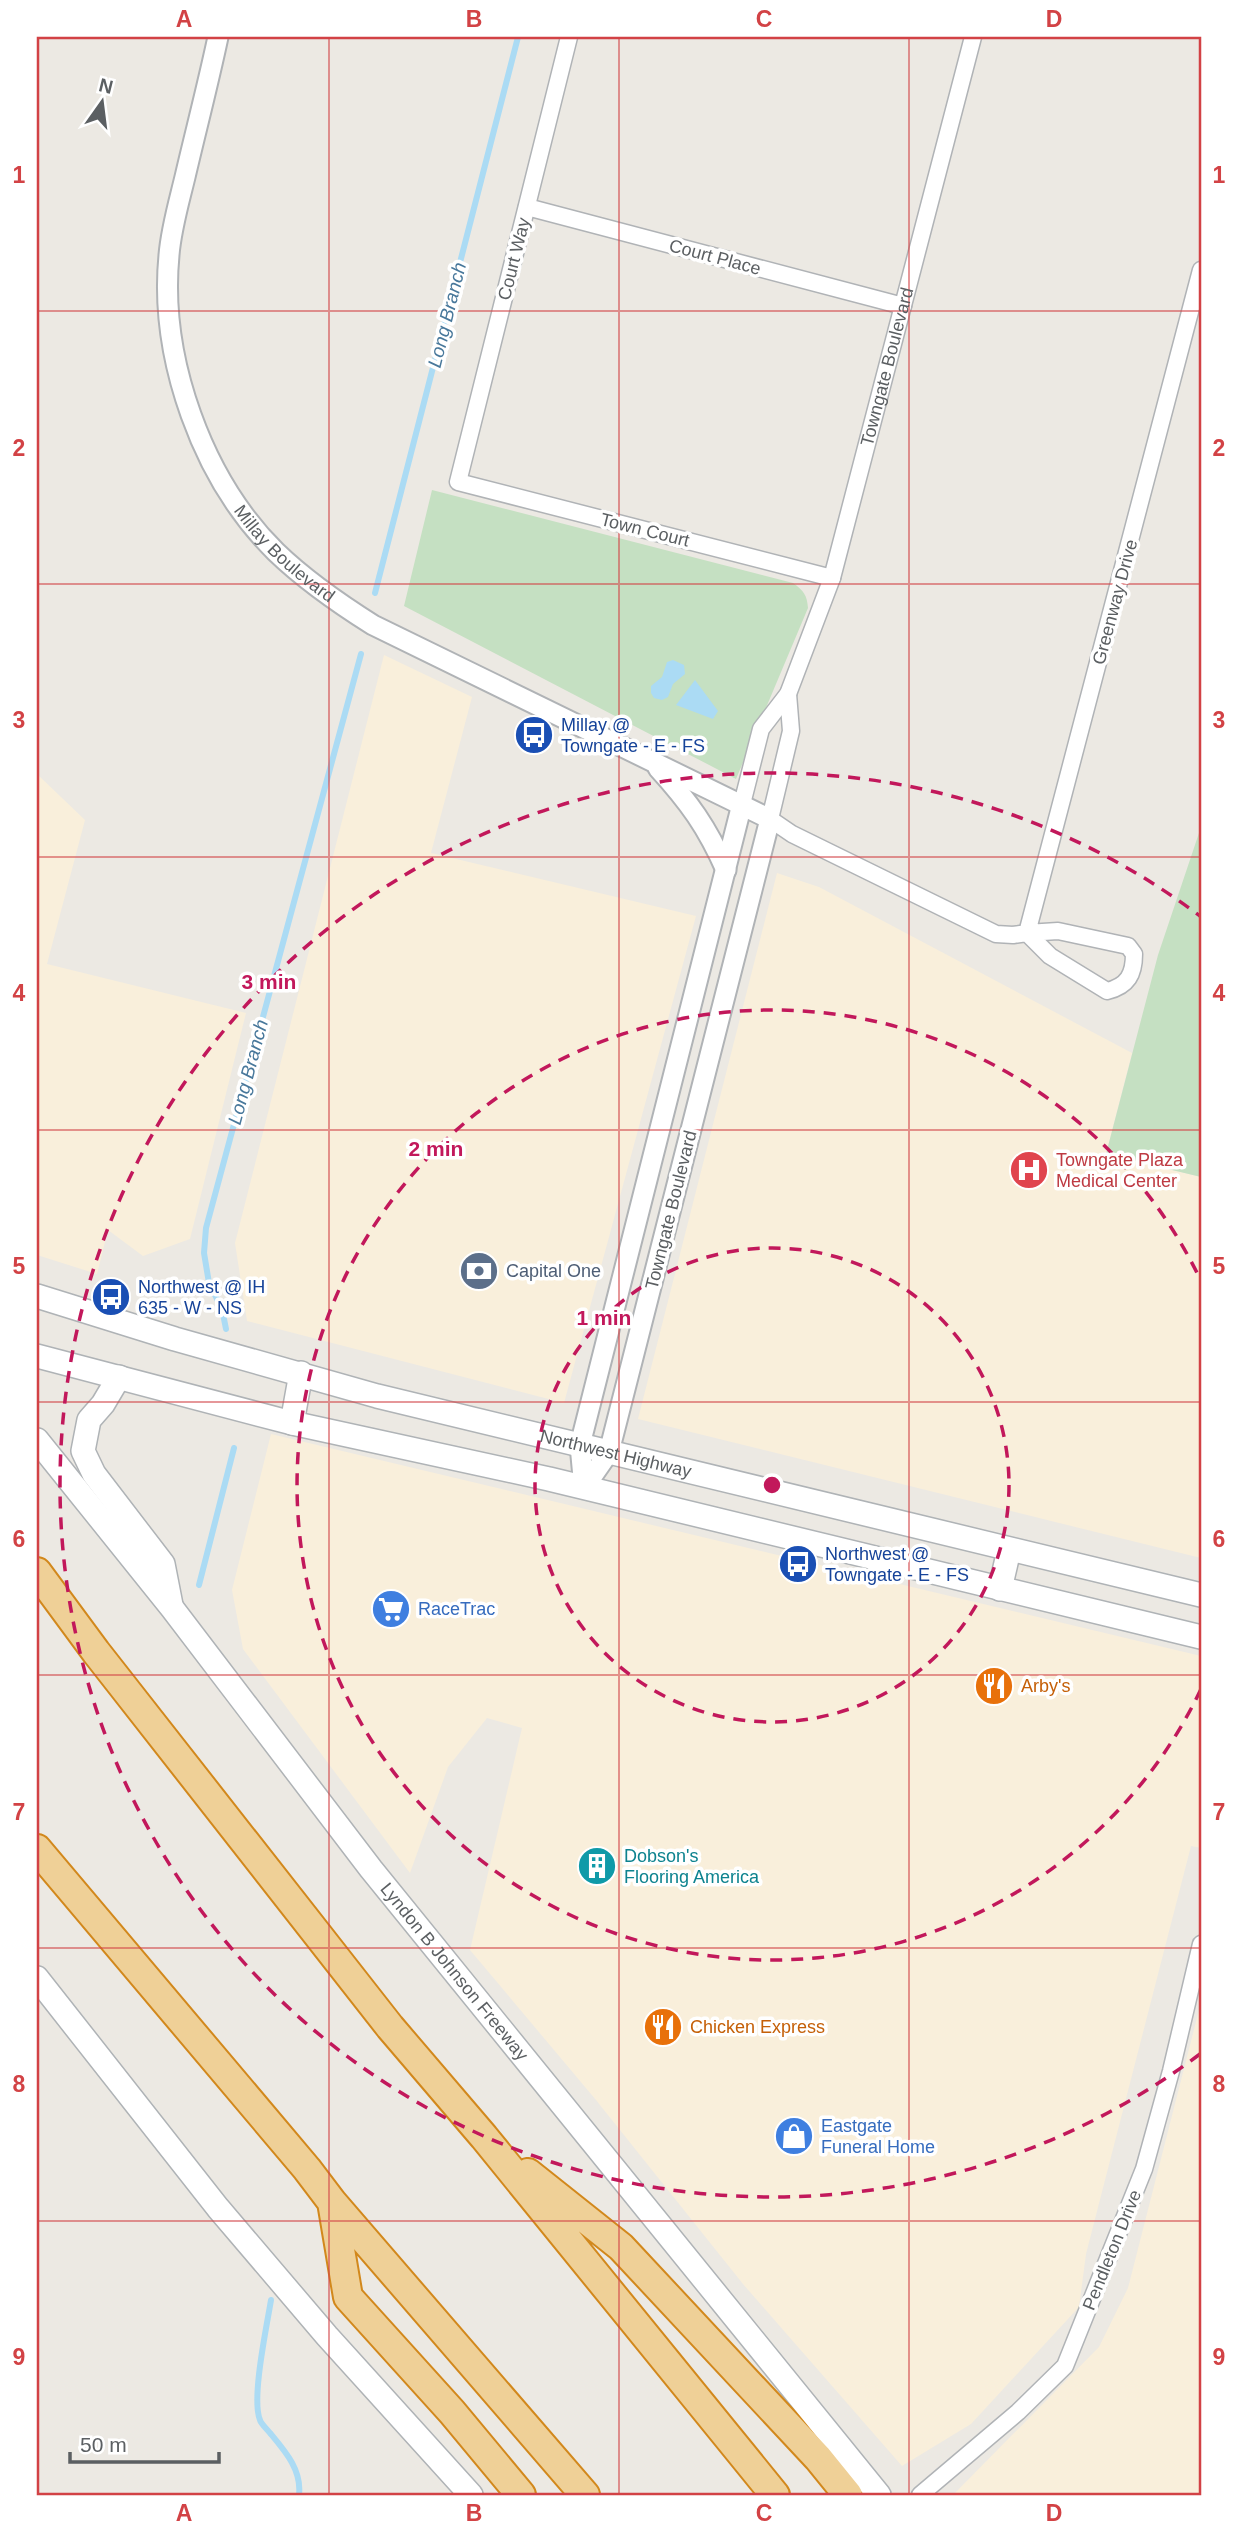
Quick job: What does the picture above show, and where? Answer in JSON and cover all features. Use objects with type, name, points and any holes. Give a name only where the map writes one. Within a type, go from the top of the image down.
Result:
[{"type":"highway","points":[[37,1572],[382,2017],[484,2137],[775,2495]]},
{"type":"highway","points":[[37,1849],[332,2202],[585,2495]]},
{"type":"highway","points":[[484,2137],[621,2246],[818,2458],[848,2495]]},
{"type":"highway","points":[[332,2202],[348,2297],[452,2412],[522,2495]]},
{"type":"main road","name":"Northwest Highway","points":[[37,1296],[175,1339],[377,1395],[1201,1595]]},
{"type":"main road","points":[[37,1356],[292,1423],[584,1488],[1201,1637]]},
{"type":"main road","points":[[292,1423],[301,1373]]},
{"type":"main road","points":[[119,1377],[103,1404],[89,1420],[83,1451],[94,1474],[163,1564],[172,1608]]},
{"type":"main road","name":"Lyndon B Johnson Freeway","points":[[37,1440],[172,1608],[371,1869],[879,2495]]},
{"type":"main road","points":[[1000,1589],[1009,1550]]},
{"type":"main road","points":[[37,1978],[218,2208],[327,2336],[471,2495]]},
{"type":"street","name":"Millay Boulevard","points":[[218,37],[169,254],[169,308],[174,353],[190,416],[228,489],[250,522],[274,550],[302,576],[339,604],[411,645],[770,819]]},
{"type":"street","name":"Court Way","points":[[458,482],[569,37]]},
{"type":"street","name":"Towngate Boulevard","points":[[584,1488],[580,1445],[761,729],[788,694],[832,578],[974,37]]},
{"type":"street","name":"Court Place","points":[[527,207],[903,306]]},
{"type":"street","name":"Greenway Drive","points":[[1027,933],[1201,270]]},
{"type":"street","name":"Town Court","points":[[458,482],[832,578]]},
{"type":"street","name":"Towngate Boulevard","points":[[584,1488],[609,1451],[792,731],[788,694]]},
{"type":"street","points":[[650,760],[688,801],[712,837],[726,870]]},
{"type":"street","points":[[770,819],[792,834],[996,934],[1058,931],[1128,946],[1134,954],[1134,969],[1129,980],[1118,989],[1107,991],[1051,957],[1027,933]]},
{"type":"street","points":[[664,1114],[693,1121]]},
{"type":"street","name":"Pendleton Drive","points":[[920,2495],[1018,2412],[1065,2366],[1144,2169],[1171,2071],[1201,1944]]},
{"type":"shaded area","points":[[384,655],[472,697],[431,853],[696,916],[564,1403],[247,1321],[235,1243]]},
{"type":"shaded area","points":[[37,774],[85,820],[47,964],[246,1013],[190,1239],[143,1256],[108,1230],[97,1274],[37,1255]]},
{"type":"shaded area","points":[[777,873],[819,887],[1132,1053],[1106,1154],[1201,1177],[1201,1558],[638,1419]]},
{"type":"shaded area","points":[[271,1434],[1201,1656],[1201,1848],[1191,1846],[1086,2254],[1079,2307],[971,2424],[902,2466],[743,2284],[596,2100],[470,1950],[522,1728],[487,1718],[448,1767],[410,1873],[243,1649],[232,1590]]},
{"type":"shaded area","points":[[1201,2002],[1201,2495],[953,2495],[1099,2347],[1128,2288]]},
{"type":"green space","points":[[432,490],[793,583],[800,588],[806,596],[808,608],[736,779],[404,606]]},
{"type":"green space","points":[[1201,827],[1201,1177],[1106,1154],[1158,955]]},
{"type":"water","points":[[673,660],[684,665],[685,674],[673,684],[668,697],[662,700],[654,698],[651,686],[662,677],[667,662]]},
{"type":"water","points":[[695,680],[718,711],[713,719],[676,705]]},
{"type":"waterway","name":"Long Branch","points":[[375,593],[518,37]]},
{"type":"waterway","name":"Long Branch","points":[[226,1329],[222,1309],[209,1283],[204,1253],[206,1228],[361,654]]},
{"type":"waterway","name":"Long Branch","points":[[199,1585],[234,1448]]},
{"type":"waterway","name":"Long Branch","points":[[271,2300],[261,2362],[258,2410],[260,2420],[287,2454],[295,2469],[299,2495]]},
{"type":"place","name":"Millay @ Towngate - E - FS","points":[[534,735]]},
{"type":"place","name":"Towngate Plaza Medical Center","points":[[1029,1170]]},
{"type":"place","name":"Capital One","points":[[479,1271]]},
{"type":"place","name":"Northwest @ IH 635 - W - NS","points":[[111,1297]]},
{"type":"place","name":"Northwest @ Towngate - E - FS","points":[[798,1564]]},
{"type":"place","name":"RaceTrac","points":[[391,1609]]},
{"type":"place","name":"Arby's","points":[[994,1686]]},
{"type":"place","name":"Dobson's Flooring America","points":[[597,1866]]},
{"type":"place","name":"Chicken Express","points":[[663,2027]]},
{"type":"place","name":"Eastgate Funeral Home","points":[[794,2136]]}]
